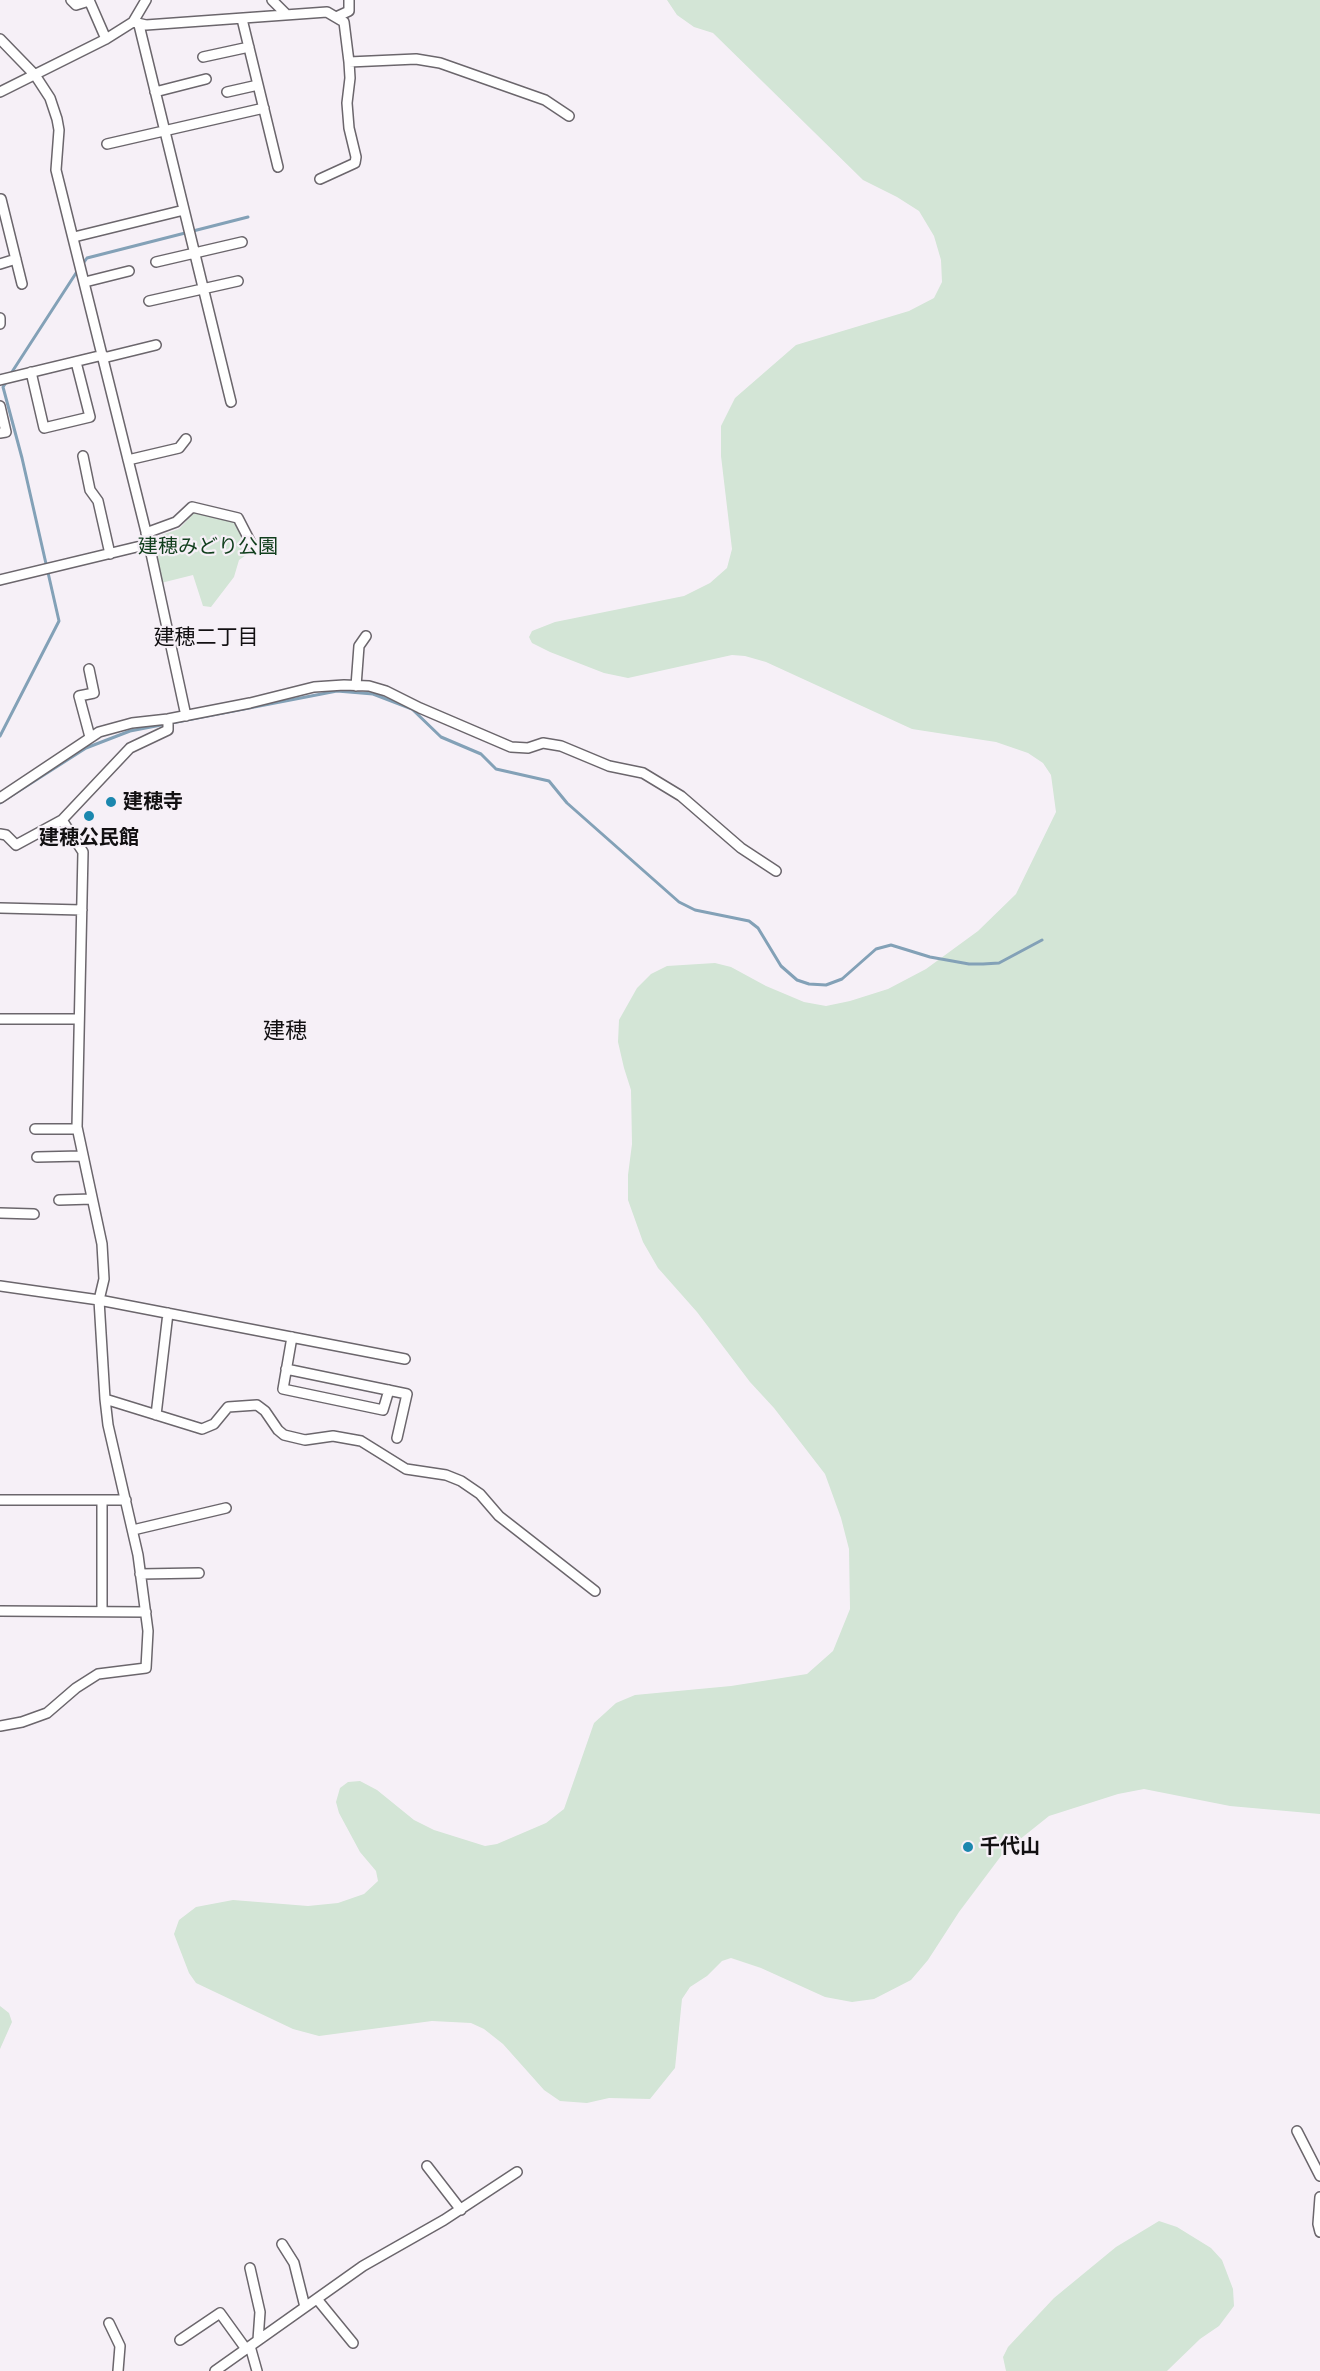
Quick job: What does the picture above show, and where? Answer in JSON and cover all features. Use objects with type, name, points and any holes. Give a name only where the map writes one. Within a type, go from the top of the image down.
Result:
[{"type":"street","points":[[71,0],[76,5],[89,1],[106,39]]},
{"type":"street","points":[[146,0],[136,24],[165,131],[231,402]]},
{"type":"street","points":[[272,0],[287,15]]},
{"type":"street","points":[[336,17],[349,11],[348,0]]},
{"type":"street","points":[[0,92],[136,24],[327,12],[344,22],[350,78],[347,103],[349,128],[356,157],[355,163],[320,179]]},
{"type":"street","points":[[242,19],[278,166]]},
{"type":"street","points":[[0,39],[35,75],[50,98],[57,119],[59,129],[56,170],[149,544],[186,716]]},
{"type":"street","points":[[203,57],[249,47]]},
{"type":"street","points":[[349,62],[416,59],[440,63],[545,100],[569,116]]},
{"type":"street","points":[[155,92],[206,79]]},
{"type":"street","points":[[227,92],[258,85]]},
{"type":"street","points":[[107,144],[264,108]]},
{"type":"street","points":[[1,199],[22,284]]},
{"type":"street","points":[[74,237],[184,210]]},
{"type":"street","points":[[156,262],[242,242]]},
{"type":"street","points":[[0,264],[16,259]]},
{"type":"street","points":[[85,282],[129,271]]},
{"type":"street","points":[[150,302],[238,281]]},
{"type":"street","points":[[0,318],[0,324]]},
{"type":"street","points":[[0,380],[156,345]]},
{"type":"street","points":[[31,372],[44,428],[90,417],[76,362]]},
{"type":"street","points":[[0,406],[6,432],[0,433]]},
{"type":"street","points":[[128,460],[180,447],[186,439]]},
{"type":"street","points":[[82,456],[90,490],[98,501],[110,554]]},
{"type":"street","points":[[146,533],[176,522],[192,507],[238,518],[254,549]]},
{"type":"street","points":[[0,580],[149,544]]},
{"type":"street","points":[[357,686],[359,646],[366,636]]},
{"type":"street","points":[[89,669],[94,693],[79,696],[90,737]]},
{"type":"street","points":[[0,798],[99,732],[132,723],[186,716],[250,703],[314,687],[357,686],[386,691],[511,747],[528,748],[543,743],[561,746],[609,766],[643,773],[681,796],[741,848],[776,871]]},
{"type":"street","points":[[0,834],[6,835],[16,845],[62,820],[130,748],[168,730],[168,719]]},
{"type":"street","points":[[0,1726],[22,1722],[46,1713],[76,1688],[98,1674],[146,1668],[148,1644],[146,1611],[133,1530],[113,1448],[105,1399],[99,1300],[104,1279],[104,1263],[77,1129],[83,852],[62,820]]},
{"type":"street","points":[[0,908],[82,910]]},
{"type":"street","points":[[0,1019],[78,1019]]},
{"type":"street","points":[[35,1129],[77,1129]]},
{"type":"street","points":[[37,1157],[82,1156]]},
{"type":"street","points":[[59,1200],[92,1199]]},
{"type":"street","points":[[0,1213],[34,1214]]},
{"type":"street","points":[[0,1286],[99,1300],[405,1359]]},
{"type":"street","points":[[156,1415],[168,1313]]},
{"type":"street","points":[[292,1337],[283,1389],[383,1410],[389,1390]]},
{"type":"street","points":[[286,1369],[407,1394],[397,1438]]},
{"type":"street","points":[[105,1399],[202,1429],[214,1424],[228,1407],[257,1406],[265,1411],[284,1435],[305,1440],[333,1436],[361,1441],[406,1469],[446,1475],[461,1481],[480,1494],[499,1516],[595,1591]]},
{"type":"street","points":[[0,1500],[126,1500]]},
{"type":"street","points":[[102,1500],[102,1611]]},
{"type":"street","points":[[133,1530],[225,1508]]},
{"type":"street","points":[[140,1575],[199,1573]]},
{"type":"street","points":[[0,1611],[146,1611]]},
{"type":"street","points":[[1297,2132],[1320,2176]]},
{"type":"street","points":[[427,2166],[461,2210]]},
{"type":"street","points":[[214,2371],[363,2266],[461,2210],[517,2172]]},
{"type":"street","points":[[1320,2197],[1318,2224],[1320,2232]]},
{"type":"street","points":[[282,2244],[294,2263],[305,2307]]},
{"type":"street","points":[[250,2268],[260,2312],[251,2345],[257,2371]]},
{"type":"street","points":[[317,2299],[353,2343]]},
{"type":"street","points":[[180,2340],[220,2313],[251,2345]]},
{"type":"street","points":[[109,2323],[120,2346],[118,2371]]},
{"type":"green space","points":[[667,0],[1320,0],[1320,1814],[1230,1806],[1144,1789],[1118,1794],[1049,1816],[1004,1852],[959,1912],[928,1960],[911,1980],[874,1999],[852,2002],[825,1997],[761,1968],[731,1958],[722,1961],[707,1976],[690,1987],[682,1999],[675,2068],[650,2099],[609,2098],[587,2103],[560,2101],[544,2090],[503,2044],[484,2029],[471,2023],[432,2021],[319,2036],[293,2029],[196,1983],[189,1973],[174,1934],[179,1920],[196,1907],[233,1900],[308,1906],[338,1903],[364,1894],[378,1881],[376,1871],[360,1852],[339,1813],[336,1802],[340,1788],[348,1782],[360,1781],[377,1790],[414,1820],[434,1830],[485,1846],[497,1844],[546,1823],[564,1809],[594,1723],[616,1703],[635,1695],[731,1686],[807,1674],[833,1651],[850,1609],[849,1549],[841,1518],[825,1474],[774,1408],[750,1382],[697,1312],[658,1268],[643,1242],[628,1200],[632,1144],[631,1090],[618,1042],[619,1020],[637,988],[651,974],[667,966],[715,963],[731,967],[766,986],[804,1002],[826,1006],[888,989],[926,969],[978,931],[1016,894],[1056,812],[1051,775],[1043,763],[1028,753],[996,742],[912,729],[766,662],[732,655],[628,678],[604,673],[550,652],[532,643],[529,637],[532,631],[555,622],[684,596],[710,583],[727,568],[732,549],[721,456],[721,426],[735,398],[796,345],[909,311],[934,298],[942,282],[941,260],[934,236],[919,211],[863,180],[713,33],[694,27],[677,15]]},
{"type":"green space","name":"建穂みどり公園","points":[[196,511],[237,521],[252,551],[239,560],[234,577],[211,607],[203,606],[193,575],[161,583],[150,539],[179,529]]},
{"type":"green space","points":[[0,2006],[9,2013],[12,2022],[0,2049]]},
{"type":"green space","points":[[1159,2221],[1177,2227],[1211,2248],[1222,2260],[1233,2289],[1234,2306],[1219,2326],[1200,2339],[1167,2371],[1006,2371],[1003,2357],[1008,2347],[1054,2298],[1116,2247]]},
{"type":"waterway","points":[[82,265],[87,258],[248,217]]},
{"type":"waterway","points":[[10,375],[78,270]]},
{"type":"waterway","points":[[0,736],[59,621],[22,458],[3,387],[7,381]]},
{"type":"waterway","points":[[0,803],[86,748],[130,731],[337,691],[373,694],[412,709],[441,737],[481,754],[496,769],[549,781],[567,803],[679,902],[695,910],[749,921],[758,928],[781,966],[797,980],[809,984],[826,985],[842,979],[876,949],[891,945],[930,957],[969,964],[983,964],[999,963],[1042,940]]},
{"type":"place","name":"建穂寺","points":[[111,802]]},
{"type":"place","name":"建穂公民館","points":[[89,816]]},
{"type":"place","name":"千代山","points":[[968,1847]]},
{"type":"district","name":"建穂二丁目","points":[[206,638]]},
{"type":"district","name":"建穂","points":[[285,1032]]}]
